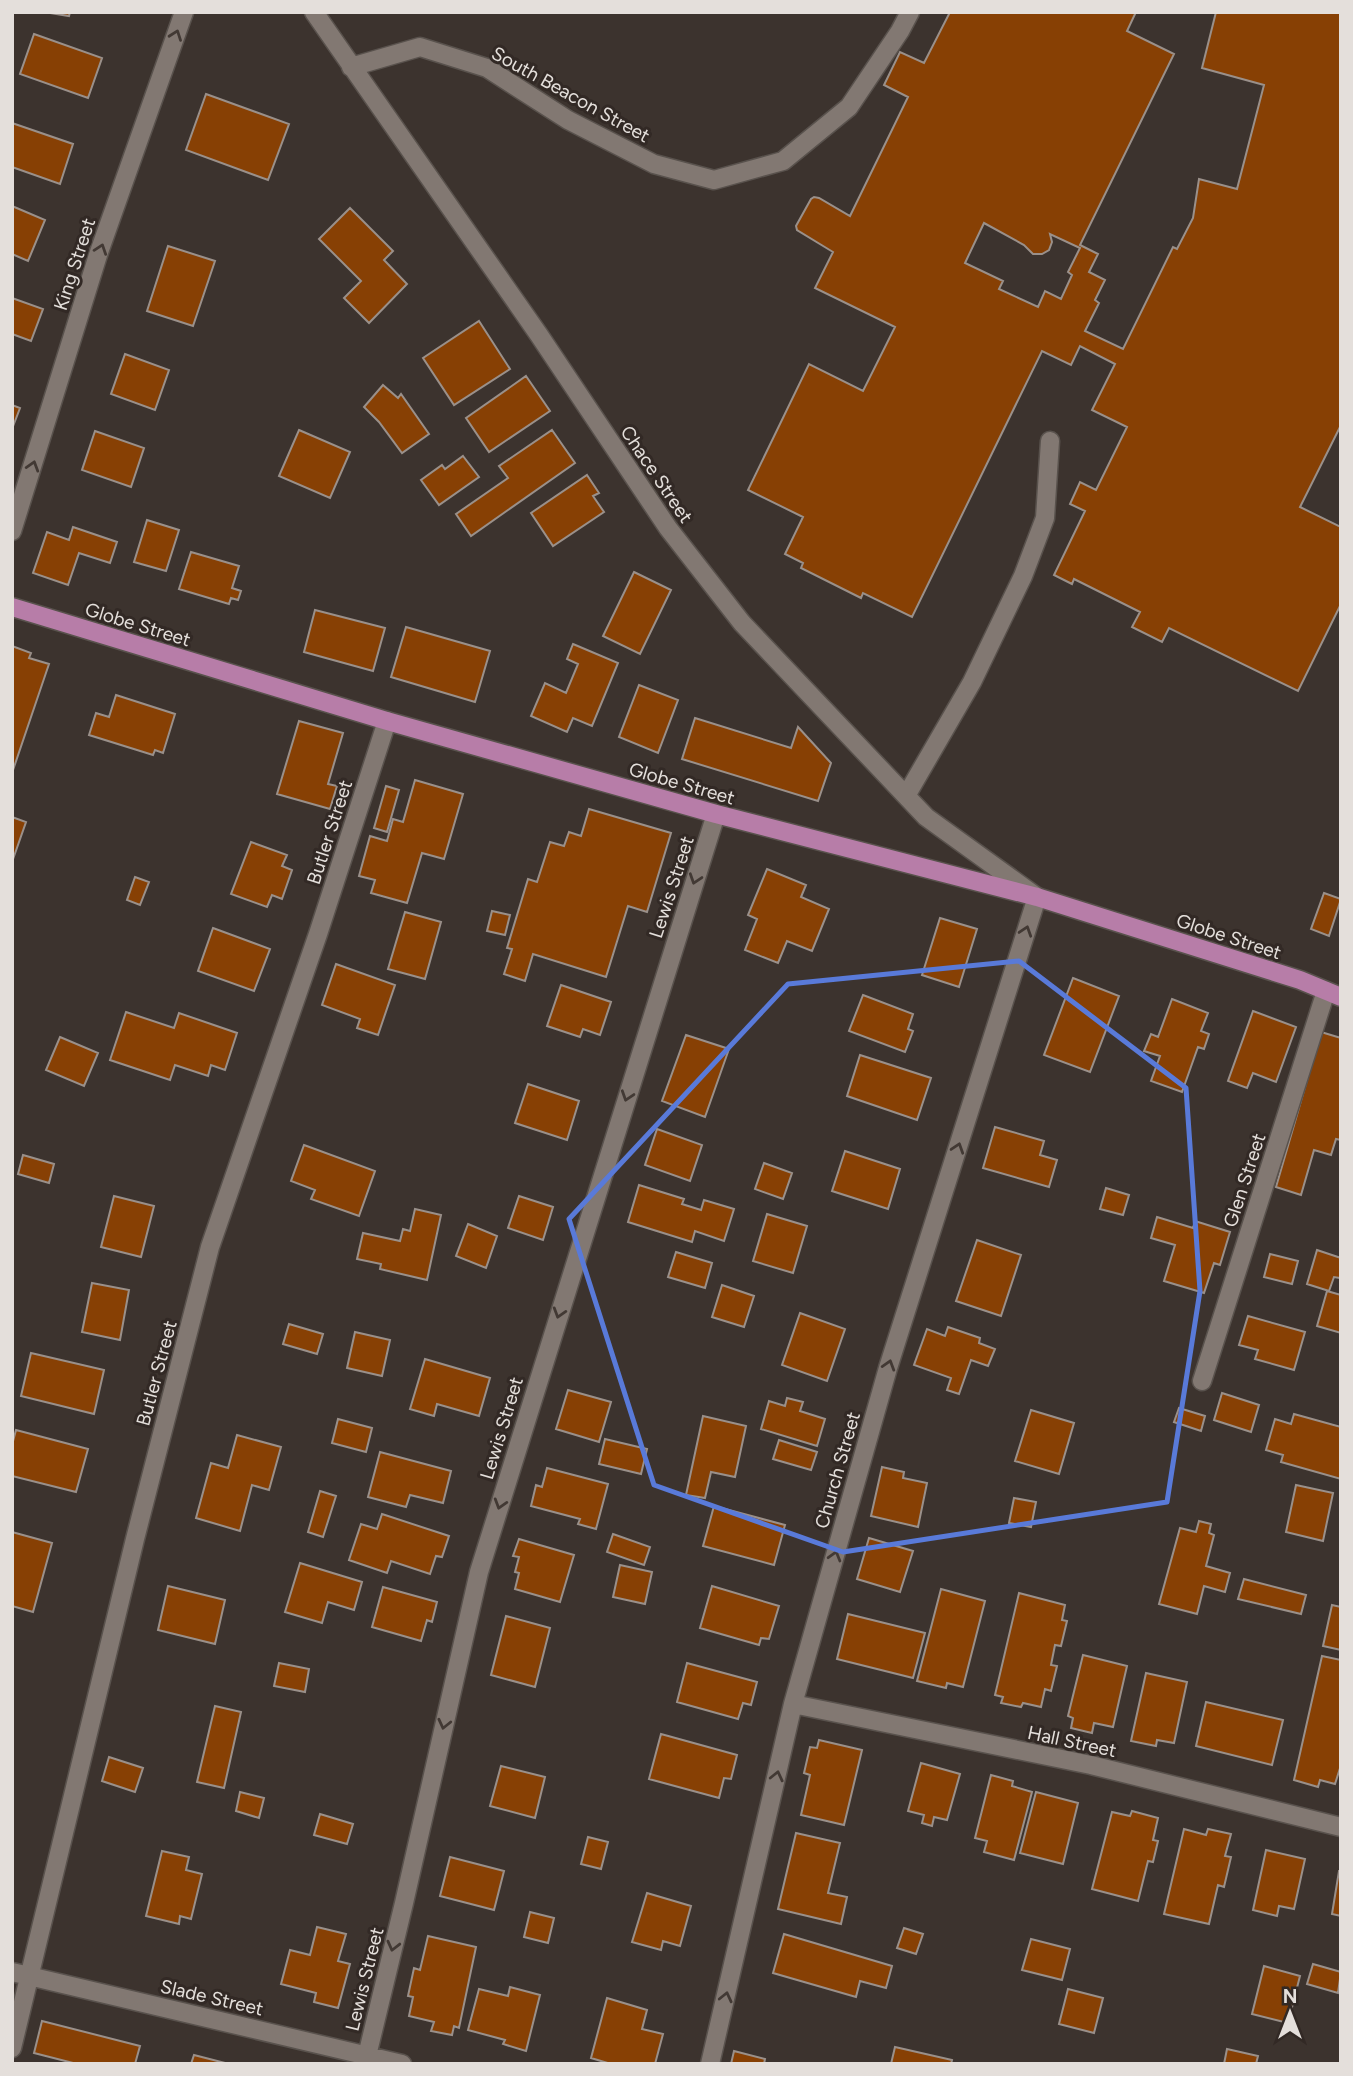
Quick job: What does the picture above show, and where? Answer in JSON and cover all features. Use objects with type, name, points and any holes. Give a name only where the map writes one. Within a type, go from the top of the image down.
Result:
[{"type":"main road","name":"Globe Street","points":[[12,607],[387,721],[716,814],[1037,897],[1300,980],[1333,994]]},
{"type":"street","name":"King Street","points":[[12,531],[98,255],[184,12]]},
{"type":"street","name":"Chace Street","points":[[314,12],[539,335],[668,528],[742,623],[926,817],[1037,897]]},
{"type":"street","name":"South Beacon Street","points":[[351,67],[420,47],[486,68],[568,120],[654,164],[714,180],[783,161],[849,107],[910,12]]},
{"type":"street","points":[[906,796],[972,682],[1023,576],[1045,518],[1050,441]]},
{"type":"street","name":"Butler Street","points":[[12,2048],[21,1974],[210,1247],[318,934],[387,721]]},
{"type":"street","name":"Lewis Street","points":[[366,2059],[479,1572],[716,814]]},
{"type":"street","name":"Church Street","points":[[710,2064],[793,1704],[888,1368],[1037,897]]},
{"type":"street","name":"Glen Street","points":[[1202,1381],[1333,994]]},
{"type":"street","name":"Hall Street","points":[[793,1704],[1091,1765],[1341,1826]]},
{"type":"street","name":"Slade Street","points":[[21,1974],[366,2059],[402,2064]]},
{"type":"highlighted area","points":[[1019,961],[1186,1088],[1200,1291],[1167,1502],[843,1552],[654,1485],[569,1219],[788,984]]},
{"type":"building","points":[[44,12],[70,12],[69,16]]},
{"type":"building","points":[[950,12],[1136,12],[1127,31],[1174,54],[1080,245],[1098,254],[1089,272],[1105,280],[1095,300],[1099,303],[1085,331],[1123,349],[1173,247],[1177,249],[1193,218],[1199,179],[1237,189],[1264,85],[1202,68],[1216,12],[1341,12],[1341,425],[1300,507],[1341,527],[1341,604],[1298,691],[1169,628],[1162,642],[1132,627],[1140,612],[1074,579],[1072,584],[1054,575],[1085,511],[1070,504],[1080,482],[1096,490],[1127,427],[1092,410],[1115,364],[1080,346],[1071,365],[1042,351],[912,617],[863,593],[861,598],[801,568],[803,563],[785,554],[803,517],[748,490],[809,364],[863,391],[895,327],[815,288],[833,252],[797,230],[796,226],[814,197],[850,216],[908,97],[884,85],[900,52],[924,63]],"holes":[[[984,223],[1024,245],[1033,254],[1042,254],[1049,250],[1052,242],[1050,234],[1080,248],[1068,272],[1072,275],[1061,299],[1045,291],[1038,307],[999,289],[1003,281],[965,263]]]},
{"type":"building","points":[[34,34],[102,58],[88,98],[20,74]]},
{"type":"building","points":[[206,94],[289,124],[268,180],[186,150]]},
{"type":"building","points":[[12,123],[73,144],[60,184],[12,167]]},
{"type":"building","points":[[12,206],[45,220],[28,261],[12,254]]},
{"type":"building","points":[[350,208],[393,251],[384,260],[407,284],[369,323],[344,298],[361,281],[319,239]]},
{"type":"building","points":[[168,246],[215,261],[193,326],[147,311]]},
{"type":"building","points":[[12,298],[43,309],[31,341],[12,334]]},
{"type":"building","points":[[479,321],[510,369],[454,405],[423,358]]},
{"type":"building","points":[[125,354],[169,370],[155,410],[111,394]]},
{"type":"building","points":[[526,376],[550,411],[489,452],[466,418]]},
{"type":"building","points":[[383,385],[398,398],[401,394],[429,434],[402,453],[364,407]]},
{"type":"building","points":[[12,405],[20,408],[12,429]]},
{"type":"building","points":[[299,430],[350,452],[330,498],[279,476]]},
{"type":"building","points":[[552,430],[575,463],[471,536],[456,514],[508,478],[499,466]]},
{"type":"building","points":[[95,431],[144,448],[131,487],[82,470]]},
{"type":"building","points":[[463,456],[479,477],[439,505],[421,480],[442,465],[445,469]]},
{"type":"building","points":[[587,475],[599,493],[593,496],[604,512],[553,546],[531,513]]},
{"type":"building","points":[[147,520],[179,530],[166,571],[134,562]]},
{"type":"building","points":[[73,527],[117,542],[110,563],[79,553],[68,585],[33,573],[47,532],[69,540]]},
{"type":"building","points":[[191,552],[239,566],[232,588],[241,591],[238,600],[231,598],[229,604],[179,589]]},
{"type":"building","points":[[634,572],[671,590],[640,654],[603,636]]},
{"type":"building","points":[[315,610],[385,628],[373,671],[304,652]]},
{"type":"building","points":[[406,627],[490,651],[475,702],[391,677]]},
{"type":"building","points":[[573,644],[618,663],[592,726],[573,718],[567,732],[531,716],[545,683],[566,693],[578,664],[567,659]]},
{"type":"building","points":[[12,646],[31,653],[29,658],[49,664],[12,773]]},
{"type":"building","points":[[639,685],[678,700],[658,753],[619,737]]},
{"type":"building","points":[[116,695],[175,714],[163,753],[155,750],[153,755],[89,735],[96,713],[109,717]]},
{"type":"building","points":[[695,718],[791,748],[798,727],[831,763],[818,801],[682,759]]},
{"type":"building","points":[[299,721],[343,733],[328,784],[337,786],[330,809],[277,794]]},
{"type":"building","points":[[415,780],[463,794],[444,859],[422,853],[407,903],[371,893],[375,880],[359,876],[370,836],[387,841],[393,819],[403,822]]},
{"type":"building","points":[[386,786],[399,790],[387,832],[374,828]]},
{"type":"building","points":[[589,809],[671,833],[647,912],[628,906],[606,977],[533,954],[525,981],[504,974],[512,949],[507,948],[528,879],[537,882],[550,842],[564,846],[569,832],[581,836]]},
{"type":"building","points":[[12,817],[26,822],[12,862]]},
{"type":"building","points":[[251,842],[287,855],[282,866],[292,870],[282,899],[272,895],[267,907],[231,894]]},
{"type":"building","points":[[767,869],[806,885],[801,897],[829,909],[812,951],[787,941],[778,963],[745,950],[757,919],[748,915]]},
{"type":"building","points":[[135,877],[149,882],[140,905],[127,900]]},
{"type":"building","points":[[1324,893],[1341,899],[1329,936],[1311,929]]},
{"type":"building","points":[[492,911],[510,915],[505,935],[487,931]]},
{"type":"building","points":[[405,912],[441,922],[425,979],[388,969]]},
{"type":"building","points":[[940,918],[977,929],[959,987],[922,975]]},
{"type":"building","points":[[213,928],[270,949],[254,991],[198,971]]},
{"type":"building","points":[[336,964],[395,985],[378,1035],[357,1028],[360,1019],[322,1005]]},
{"type":"building","points":[[1073,978],[1119,996],[1090,1072],[1044,1055]]},
{"type":"building","points":[[561,985],[611,1002],[600,1035],[583,1029],[580,1037],[547,1026]]},
{"type":"building","points":[[863,995],[913,1014],[908,1029],[913,1031],[905,1052],[849,1031]]},
{"type":"building","points":[[1172,999],[1208,1013],[1201,1031],[1209,1034],[1204,1049],[1198,1047],[1182,1092],[1151,1081],[1160,1056],[1144,1051],[1151,1034],[1158,1037]]},
{"type":"building","points":[[1253,1011],[1296,1027],[1276,1082],[1253,1073],[1247,1088],[1228,1081]]},
{"type":"building","points":[[126,1012],[174,1028],[179,1013],[237,1033],[225,1070],[211,1065],[208,1076],[175,1065],[170,1080],[110,1060]]},
{"type":"building","points":[[1321,1032],[1341,1038],[1341,1140],[1336,1139],[1331,1155],[1314,1150],[1301,1195],[1276,1187]]},
{"type":"building","points":[[686,1035],[729,1049],[705,1117],[662,1101]]},
{"type":"building","points":[[60,1037],[98,1053],[84,1086],[46,1070]]},
{"type":"building","points":[[860,1055],[931,1078],[917,1120],[847,1096]]},
{"type":"building","points":[[528,1084],[579,1101],[567,1140],[515,1123]]},
{"type":"building","points":[[995,1127],[1044,1141],[1040,1155],[1057,1160],[1049,1187],[983,1168]]},
{"type":"building","points":[[657,1129],[702,1145],[690,1181],[645,1165]]},
{"type":"building","points":[[304,1145],[375,1171],[359,1216],[311,1199],[315,1190],[291,1181]]},
{"type":"building","points":[[845,1151],[900,1169],[888,1209],[832,1191]]},
{"type":"building","points":[[23,1155],[54,1164],[49,1183],[18,1174]]},
{"type":"building","points":[[764,1163],[792,1173],[783,1199],[755,1189]]},
{"type":"building","points":[[639,1185],[684,1199],[682,1204],[701,1210],[704,1200],[734,1209],[724,1241],[695,1231],[692,1242],[628,1222]]},
{"type":"building","points":[[1106,1188],[1129,1195],[1123,1215],[1100,1209]]},
{"type":"building","points":[[114,1196],[154,1206],[141,1257],[101,1247]]},
{"type":"building","points":[[519,1196],[553,1207],[543,1240],[508,1228]]},
{"type":"building","points":[[415,1209],[441,1215],[427,1280],[380,1269],[381,1264],[357,1259],[363,1233],[400,1241],[403,1229],[410,1231]]},
{"type":"building","points":[[767,1214],[807,1226],[793,1273],[753,1261]]},
{"type":"building","points":[[1157,1217],[1193,1228],[1195,1221],[1230,1232],[1220,1265],[1214,1263],[1204,1293],[1164,1281],[1175,1245],[1151,1238]]},
{"type":"building","points":[[468,1224],[497,1236],[486,1268],[456,1256]]},
{"type":"building","points":[[977,1240],[1021,1255],[1001,1316],[956,1301]]},
{"type":"building","points":[[1317,1250],[1341,1258],[1340,1278],[1334,1277],[1329,1291],[1307,1284]]},
{"type":"building","points":[[676,1252],[712,1263],[705,1288],[668,1277]]},
{"type":"building","points":[[1270,1254],[1298,1261],[1292,1284],[1264,1277]]},
{"type":"building","points":[[92,1283],[129,1290],[120,1340],[82,1332]]},
{"type":"building","points":[[722,1285],[754,1296],[744,1327],[712,1317]]},
{"type":"building","points":[[1327,1291],[1341,1295],[1341,1333],[1317,1326]]},
{"type":"building","points":[[800,1313],[845,1329],[827,1381],[782,1365]]},
{"type":"building","points":[[1248,1316],[1305,1332],[1294,1370],[1255,1359],[1258,1350],[1239,1345]]},
{"type":"building","points":[[289,1324],[323,1334],[317,1354],[283,1344]]},
{"type":"building","points":[[948,1327],[980,1338],[979,1343],[995,1349],[988,1366],[971,1360],[959,1394],[947,1390],[951,1378],[914,1365],[927,1329],[945,1336]]},
{"type":"building","points":[[355,1332],[390,1340],[382,1376],[347,1368]]},
{"type":"building","points":[[31,1353],[104,1370],[94,1414],[21,1396]]},
{"type":"building","points":[[425,1359],[490,1378],[479,1416],[437,1404],[434,1416],[410,1409]]},
{"type":"building","points":[[568,1390],[611,1402],[599,1442],[556,1429]]},
{"type":"building","points":[[1222,1393],[1259,1405],[1251,1432],[1214,1420]]},
{"type":"building","points":[[787,1398],[803,1402],[800,1411],[825,1419],[817,1446],[761,1429],[769,1401],[785,1406]]},
{"type":"building","points":[[1179,1408],[1205,1416],[1201,1431],[1174,1422]]},
{"type":"building","points":[[1031,1410],[1074,1423],[1059,1474],[1015,1461]]},
{"type":"building","points":[[1294,1414],[1341,1427],[1341,1479],[1281,1462],[1283,1455],[1266,1450],[1275,1419],[1291,1424]]},
{"type":"building","points":[[703,1416],[746,1426],[735,1477],[711,1472],[705,1498],[686,1495]]},
{"type":"building","points":[[338,1419],[372,1428],[366,1452],[332,1443]]},
{"type":"building","points":[[16,1430],[88,1449],[76,1492],[12,1476],[12,1445]]},
{"type":"building","points":[[237,1435],[281,1447],[269,1490],[252,1485],[240,1531],[196,1518],[211,1463],[228,1468]]},
{"type":"building","points":[[605,1439],[647,1449],[641,1474],[599,1464]]},
{"type":"building","points":[[779,1440],[817,1452],[811,1470],[773,1459]]},
{"type":"building","points":[[380,1452],[451,1471],[443,1503],[410,1495],[406,1507],[368,1497]]},
{"type":"building","points":[[882,1467],[904,1472],[903,1478],[927,1483],[918,1527],[871,1516]]},
{"type":"building","points":[[547,1468],[608,1484],[596,1529],[578,1524],[580,1519],[531,1506],[536,1485],[542,1487]]},
{"type":"building","points":[[1296,1485],[1333,1493],[1323,1541],[1286,1532]]},
{"type":"building","points":[[320,1491],[336,1496],[323,1537],[308,1532]]},
{"type":"building","points":[[1014,1498],[1036,1502],[1031,1527],[1009,1523]]},
{"type":"building","points":[[714,1506],[785,1525],[774,1565],[703,1546]]},
{"type":"building","points":[[382,1514],[449,1536],[442,1557],[436,1556],[430,1574],[391,1561],[387,1573],[349,1560],[361,1524],[377,1529]]},
{"type":"building","points":[[1199,1521],[1211,1524],[1209,1533],[1214,1535],[1206,1566],[1230,1573],[1225,1592],[1204,1586],[1197,1614],[1159,1604],[1180,1528],[1196,1532]]},
{"type":"building","points":[[12,1532],[52,1543],[33,1612],[12,1606]]},
{"type":"building","points":[[613,1534],[650,1547],[644,1565],[607,1552]]},
{"type":"building","points":[[869,1538],[913,1551],[900,1592],[857,1579]]},
{"type":"building","points":[[519,1539],[574,1555],[560,1602],[515,1589],[519,1573],[515,1572],[519,1557],[513,1556]]},
{"type":"building","points":[[300,1563],[362,1582],[354,1610],[328,1602],[322,1623],[285,1612]]},
{"type":"building","points":[[620,1565],[652,1572],[645,1604],[613,1597]]},
{"type":"building","points":[[1244,1579],[1306,1595],[1301,1614],[1238,1599]]},
{"type":"building","points":[[168,1586],[225,1600],[215,1644],[158,1630]]},
{"type":"building","points":[[712,1586],[779,1606],[769,1639],[761,1638],[759,1645],[700,1628]]},
{"type":"building","points":[[383,1587],[437,1602],[432,1622],[427,1620],[421,1641],[372,1627]]},
{"type":"building","points":[[941,1589],[985,1601],[963,1687],[947,1683],[946,1688],[917,1681]]},
{"type":"building","points":[[1019,1593],[1065,1605],[1062,1620],[1067,1621],[1061,1646],[1055,1645],[1051,1665],[1057,1666],[1051,1691],[1045,1689],[1041,1707],[1023,1703],[1021,1707],[1001,1703],[1003,1697],[995,1695]]},
{"type":"building","points":[[1332,1605],[1341,1607],[1341,1650],[1323,1646]]},
{"type":"building","points":[[848,1614],[925,1633],[913,1678],[837,1659]]},
{"type":"building","points":[[506,1616],[550,1628],[535,1687],[491,1675]]},
{"type":"building","points":[[1083,1655],[1127,1666],[1113,1727],[1094,1723],[1092,1733],[1071,1728],[1073,1718],[1068,1716]]},
{"type":"building","points":[[1322,1656],[1341,1660],[1341,1765],[1335,1784],[1320,1780],[1318,1787],[1294,1780]]},
{"type":"building","points":[[279,1663],[309,1669],[305,1692],[274,1686]]},
{"type":"building","points":[[687,1663],[757,1682],[751,1705],[743,1703],[738,1719],[677,1702]]},
{"type":"building","points":[[1146,1673],[1187,1682],[1174,1743],[1157,1740],[1156,1746],[1131,1741]]},
{"type":"building","points":[[1206,1702],[1283,1720],[1272,1765],[1196,1746]]},
{"type":"building","points":[[215,1706],[241,1712],[224,1788],[197,1782]]},
{"type":"building","points":[[661,1734],[737,1755],[731,1779],[724,1778],[719,1798],[649,1779]]},
{"type":"building","points":[[819,1740],[862,1750],[844,1825],[801,1815],[810,1775],[804,1773],[810,1747],[817,1748]]},
{"type":"building","points":[[109,1757],[143,1768],[135,1792],[102,1781]]},
{"type":"building","points":[[921,1763],[960,1774],[947,1820],[934,1817],[932,1826],[922,1823],[924,1815],[908,1811]]},
{"type":"building","points":[[501,1766],[545,1777],[535,1818],[490,1806]]},
{"type":"building","points":[[991,1775],[1013,1781],[1012,1786],[1032,1792],[1014,1860],[984,1852],[987,1841],[975,1838]]},
{"type":"building","points":[[240,1792],[264,1798],[259,1818],[236,1811]]},
{"type":"building","points":[[1036,1792],[1078,1803],[1063,1864],[1020,1853]]},
{"type":"building","points":[[1132,1811],[1158,1818],[1153,1840],[1158,1841],[1153,1862],[1148,1861],[1138,1901],[1092,1889],[1112,1812],[1130,1816]]},
{"type":"building","points":[[320,1814],[353,1824],[347,1844],[314,1835]]},
{"type":"building","points":[[1184,1829],[1206,1835],[1208,1829],[1231,1834],[1225,1856],[1231,1857],[1224,1887],[1218,1885],[1209,1924],[1164,1914]]},
{"type":"building","points":[[796,1833],[840,1843],[828,1893],[847,1897],[841,1924],[778,1909]]},
{"type":"building","points":[[588,1837],[608,1842],[601,1869],[581,1864]]},
{"type":"building","points":[[1266,1850],[1305,1859],[1294,1909],[1279,1906],[1277,1916],[1253,1910]]},
{"type":"building","points":[[162,1851],[189,1857],[186,1870],[202,1874],[191,1919],[180,1916],[179,1924],[146,1916]]},
{"type":"building","points":[[450,1857],[504,1871],[494,1910],[440,1896]]},
{"type":"building","points":[[1341,1871],[1341,1916],[1332,1914]]},
{"type":"building","points":[[647,1893],[691,1906],[680,1946],[663,1941],[661,1950],[632,1942]]},
{"type":"building","points":[[530,1912],[554,1918],[548,1943],[524,1937]]},
{"type":"building","points":[[317,1927],[346,1934],[338,1961],[350,1964],[338,2008],[314,2002],[316,1993],[281,1984],[290,1950],[310,1955]]},
{"type":"building","points":[[904,1928],[923,1934],[916,1954],[897,1948]]},
{"type":"building","points":[[784,1934],[892,1966],[886,1988],[860,1981],[856,1997],[773,1973]]},
{"type":"building","points":[[428,1936],[476,1947],[459,2028],[454,2026],[452,2035],[431,2031],[434,2022],[409,2016],[413,1997],[408,1996],[414,1968],[420,1970]]},
{"type":"building","points":[[1031,1939],[1070,1949],[1062,1980],[1022,1970]]},
{"type":"building","points":[[1313,1964],[1341,1972],[1338,1993],[1307,1984]]},
{"type":"building","points":[[1264,1966],[1300,1976],[1288,2023],[1252,2014]]},
{"type":"building","points":[[510,1987],[540,1995],[526,2051],[503,2044],[505,2040],[468,2030],[479,1989],[508,1996]]},
{"type":"building","points":[[1068,1989],[1103,1998],[1094,2033],[1059,2024]]},
{"type":"building","points":[[607,1998],[647,2010],[642,2029],[663,2034],[655,2064],[611,2064],[591,2058]]},
{"type":"building","points":[[42,2021],[140,2046],[135,2064],[77,2064],[34,2053]]},
{"type":"building","points":[[895,2047],[952,2060],[951,2064],[891,2064]]},
{"type":"building","points":[[1227,2049],[1258,2056],[1256,2064],[1224,2064]]},
{"type":"building","points":[[734,2051],[765,2059],[764,2064],[731,2064]]},
{"type":"building","points":[[194,2055],[229,2064],[191,2064]]}]
